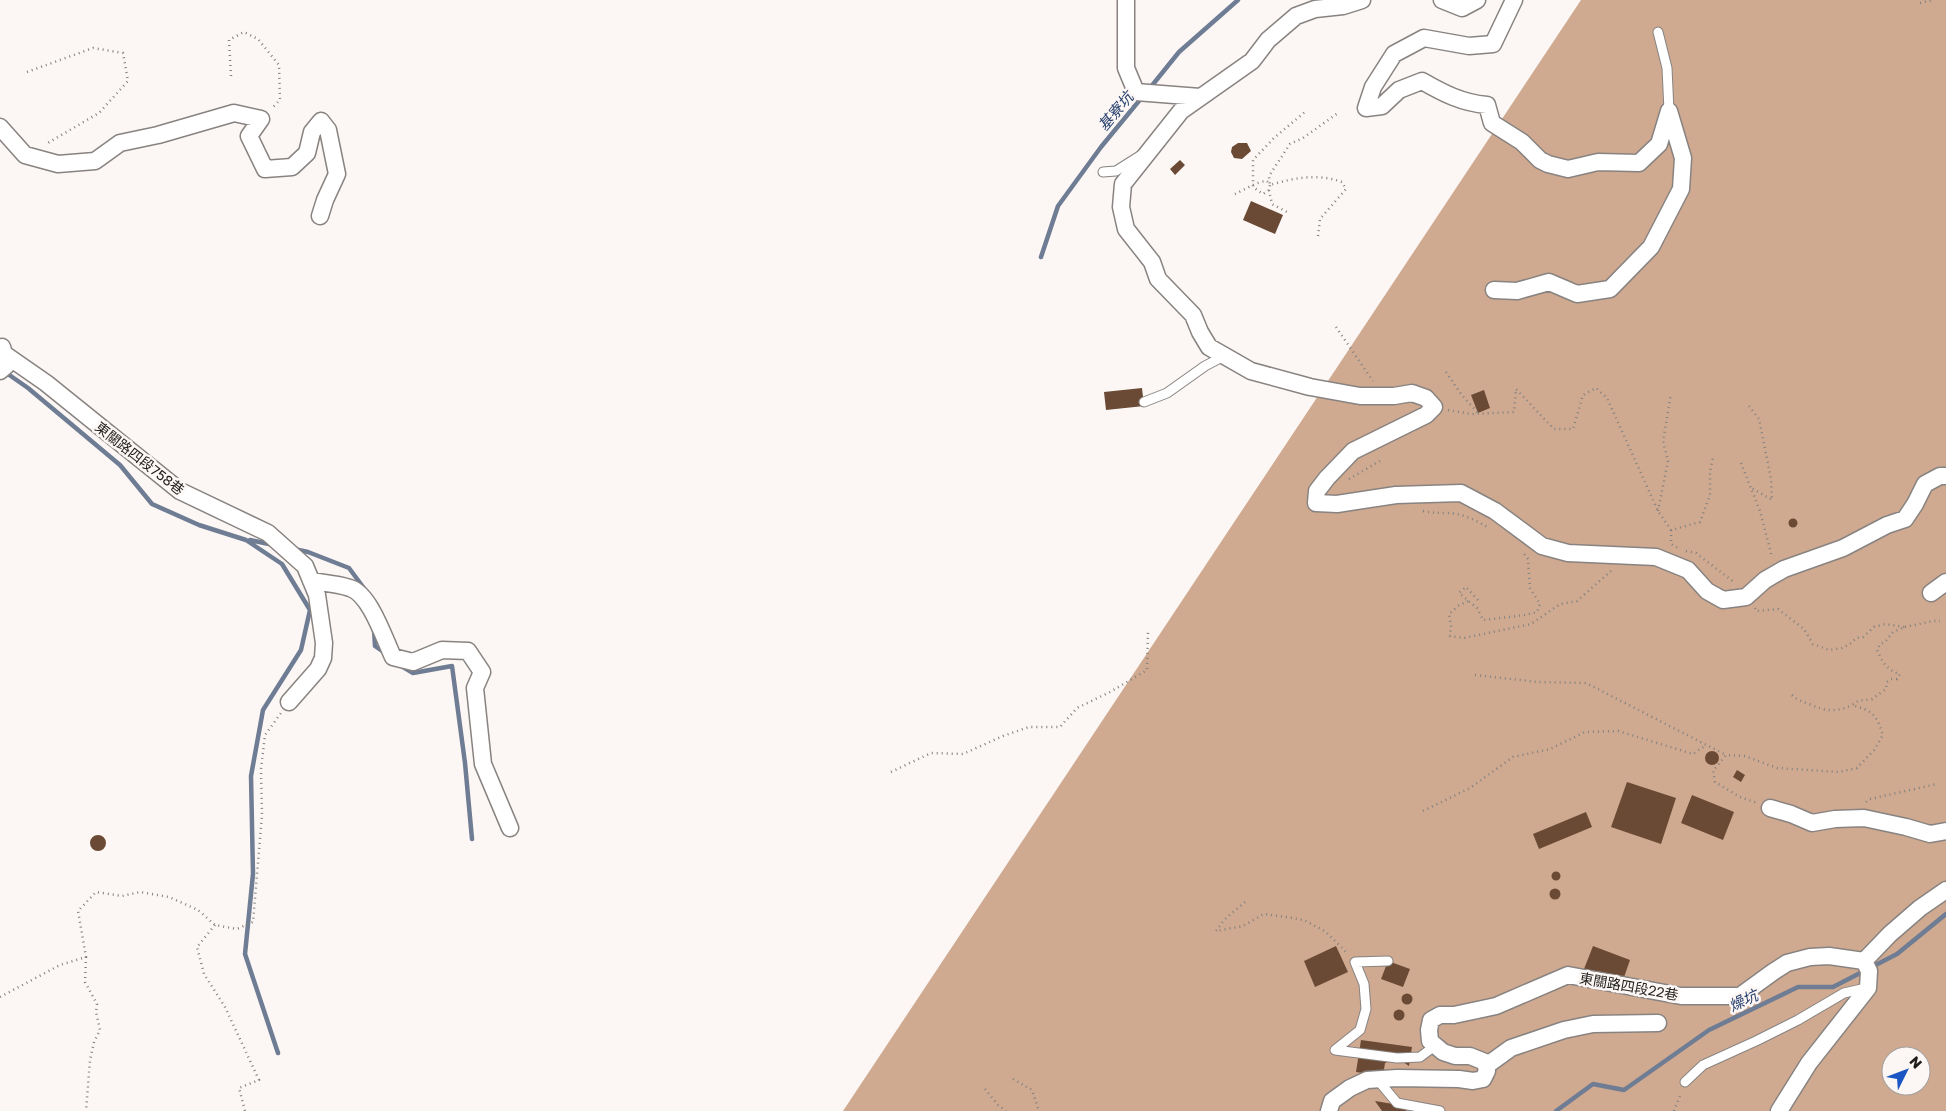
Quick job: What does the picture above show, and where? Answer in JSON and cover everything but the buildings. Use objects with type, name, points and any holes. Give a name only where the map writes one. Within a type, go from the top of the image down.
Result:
[{"type":"street","points":[[1126,0],[1126,68],[1136,92],[1200,97]]},
{"type":"street","points":[[1362,0],[1343,6],[1315,8],[1296,16],[1268,40],[1252,60],[1181,111],[1123,184],[1121,207],[1126,229],[1152,262],[1158,279],[1193,315],[1209,347],[1252,371],[1310,387],[1360,396],[1394,396],[1412,393],[1426,398],[1434,407],[1426,415],[1353,452],[1317,491],[1316,503],[1337,504],[1396,494],[1461,493],[1495,511],[1542,546],[1568,553],[1656,557],[1688,570],[1707,591],[1723,600],[1746,597],[1765,580],[1777,573],[1843,548],[1887,525],[1905,520],[1925,484],[1940,476],[1946,476]]},
{"type":"street","points":[[1442,0],[1462,8],[1477,0]]},
{"type":"street","points":[[1514,0],[1493,44],[1469,46],[1424,38],[1394,54],[1373,87],[1366,108],[1382,106],[1398,90],[1422,81],[1446,95],[1471,104],[1487,105],[1492,123],[1522,142],[1540,160],[1568,169],[1598,162],[1638,163],[1659,144],[1669,112]]},
{"type":"street","points":[[1494,290],[1517,291],[1549,282],[1577,294],[1610,289],[1651,247],[1682,189],[1683,158],[1669,112]]},
{"type":"street","points":[[0,127],[25,155],[58,164],[95,160],[120,143],[158,135],[234,113],[261,119],[249,136],[265,169],[292,167],[307,152],[312,132],[321,121],[328,130],[337,174],[320,216]]},
{"type":"street","name":"東關路四段758巷","points":[[0,371],[7,365],[2,349]]},
{"type":"street","name":"東關路四段758巷","points":[[2,349],[180,491],[268,533],[305,566],[317,595],[324,643],[323,658],[318,669],[289,702]]},
{"type":"street","points":[[311,581],[353,588],[372,607],[382,636],[393,656],[413,662],[442,650],[468,651],[482,672],[475,688],[483,764],[510,828]]},
{"type":"street","points":[[1931,593],[1946,582]]},
{"type":"street","points":[[1770,808],[1812,823],[1835,819],[1864,818],[1930,834],[1946,832]]},
{"type":"street","points":[[1779,1111],[1809,1062],[1868,988],[1869,971],[1864,961],[1890,934],[1920,908],[1945,892]]},
{"type":"street","name":"東關路四段22巷","points":[[1436,1045],[1430,1041],[1429,1030],[1431,1020],[1440,1015],[1454,1015],[1496,1006],[1568,975],[1588,977],[1621,986],[1640,987],[1681,996],[1740,996],[1787,963],[1810,957],[1829,956],[1864,961]]},
{"type":"street","points":[[1486,1066],[1511,1048],[1564,1030],[1593,1024],[1658,1023]]},
{"type":"street","points":[[1329,1111],[1332,1101],[1350,1088],[1367,1080],[1459,1079],[1473,1082],[1483,1079],[1487,1071],[1484,1062],[1470,1056],[1455,1056],[1443,1052],[1436,1045]]},
{"type":"lane","points":[[1658,32],[1667,68],[1669,112]]},
{"type":"lane","points":[[1103,172],[1116,171],[1131,160],[1150,151]]},
{"type":"lane","points":[[1144,402],[1167,392],[1205,366],[1224,356]]},
{"type":"lane","points":[[1388,961],[1355,962],[1364,984],[1366,1009],[1360,1030],[1334,1050],[1397,1058],[1420,1057],[1436,1045]]},
{"type":"lane","points":[[1685,1082],[1703,1065],[1756,1042],[1844,993],[1868,988]]},
{"type":"lane","points":[[1377,1079],[1397,1103],[1440,1111]]},
{"type":"path","points":[[1920,3],[1933,0]]},
{"type":"path","points":[[231,76],[229,40],[244,32],[258,39],[279,65],[280,100],[261,119]]},
{"type":"path","points":[[25,155],[99,113],[128,80],[123,53],[93,48],[27,72]]},
{"type":"path","points":[[1253,187],[1253,160],[1274,138],[1306,111]]},
{"type":"path","points":[[1287,212],[1272,204],[1269,190],[1270,176],[1290,144],[1303,138],[1338,113]]},
{"type":"path","points":[[1270,185],[1297,177],[1328,177],[1342,182],[1346,190],[1320,219],[1318,236]]},
{"type":"path","points":[[1235,194],[1260,182],[1267,181],[1270,185]]},
{"type":"path","points":[[1253,187],[1263,194],[1269,190]]},
{"type":"path","points":[[1336,327],[1368,371],[1373,380],[1377,396]]},
{"type":"path","points":[[1446,372],[1461,394],[1478,413]]},
{"type":"path","points":[[1434,407],[1471,414],[1514,412],[1516,389],[1554,428],[1573,429],[1583,395],[1596,388],[1607,398],[1658,511],[1671,530],[1671,544],[1681,550],[1696,553],[1704,561],[1722,572],[1738,585],[1756,610],[1778,609],[1804,630],[1813,644],[1829,650],[1842,648],[1850,644],[1874,627],[1885,624],[1905,627]]},
{"type":"path","points":[[1658,511],[1668,461],[1663,441],[1671,394]]},
{"type":"path","points":[[1748,406],[1758,419],[1771,479],[1772,500],[1750,487]]},
{"type":"path","points":[[1671,530],[1700,522],[1710,495],[1710,472],[1713,457]]},
{"type":"path","points":[[1740,463],[1760,510],[1777,573]]},
{"type":"path","points":[[1419,510],[1435,514],[1448,513],[1460,515],[1491,529]]},
{"type":"path","points":[[1478,600],[1466,587],[1459,592],[1477,608],[1483,620],[1536,612],[1540,604],[1530,588],[1528,559],[1519,548]]},
{"type":"path","points":[[1468,601],[1458,606],[1449,614],[1450,636],[1464,638],[1531,624],[1560,604],[1576,601],[1626,557]]},
{"type":"path","points":[[1792,695],[1798,702],[1805,702],[1818,710],[1827,711],[1844,708],[1858,701],[1872,699],[1886,689],[1887,682],[1891,678],[1896,679],[1900,674],[1892,672],[1881,660],[1877,650],[1880,644],[1885,642],[1893,632],[1905,627],[1940,621]]},
{"type":"path","points":[[891,772],[931,753],[963,754],[1002,736],[1029,727],[1060,727],[1077,708],[1110,692],[1147,670],[1148,631]]},
{"type":"path","points":[[1475,675],[1538,682],[1586,683],[1726,755],[1746,756],[1777,768],[1839,772],[1857,768],[1874,750],[1883,735],[1877,717],[1863,708],[1852,705]]},
{"type":"path","points":[[86,1111],[90,1060],[94,1042],[100,1030],[96,1012],[98,1004],[85,982],[86,957],[78,911],[96,892],[122,896],[140,892],[169,897],[198,910],[215,925],[237,929],[253,922],[262,815],[261,769],[265,735],[289,702]]},
{"type":"path","points":[[1423,811],[1470,788],[1513,757],[1550,749],[1585,732],[1618,731],[1693,754],[1706,745]]},
{"type":"path","points":[[1726,755],[1713,771],[1716,782],[1740,797],[1770,808]]},
{"type":"path","points":[[1863,803],[1870,799],[1937,784]]},
{"type":"path","points":[[1245,902],[1224,920],[1216,931],[1243,926],[1264,914],[1304,920],[1326,932],[1344,948],[1355,962]]},
{"type":"path","points":[[215,925],[197,947],[204,974],[225,1007],[259,1080],[239,1088],[245,1111]]},
{"type":"path","points":[[0,997],[60,965],[86,957]]},
{"type":"path","points":[[1013,1078],[1032,1090],[1039,1111]]},
{"type":"path","points":[[1674,1111],[1685,1082]]},
{"type":"path","points":[[985,1088],[998,1105],[1006,1111]]},
{"type":"shaded area","points":[[1581,0],[1946,0],[1946,1111],[843,1111]]},
{"type":"waterway","name":"基寮坑","points":[[1150,88],[1179,52],[1238,0]]},
{"type":"waterway","name":"基寮坑","points":[[1041,257],[1058,206],[1101,147],[1143,96]]},
{"type":"waterway","points":[[5,372],[28,388],[120,465],[152,504],[199,525],[246,540],[282,564],[310,610],[301,650],[263,710],[251,776],[253,874],[245,954],[278,1053]]},
{"type":"waterway","points":[[250,540],[274,545]]},
{"type":"waterway","points":[[294,549],[308,552],[349,568],[366,591]]},
{"type":"waterway","points":[[374,629],[375,646],[385,653]]},
{"type":"waterway","points":[[403,667],[413,673],[452,666],[465,763],[472,839]]},
{"type":"waterway","name":"燥坑","points":[[1556,1111],[1593,1084],[1624,1090],[1709,1030],[1798,987],[1833,987],[1897,954],[1946,914]]}]
